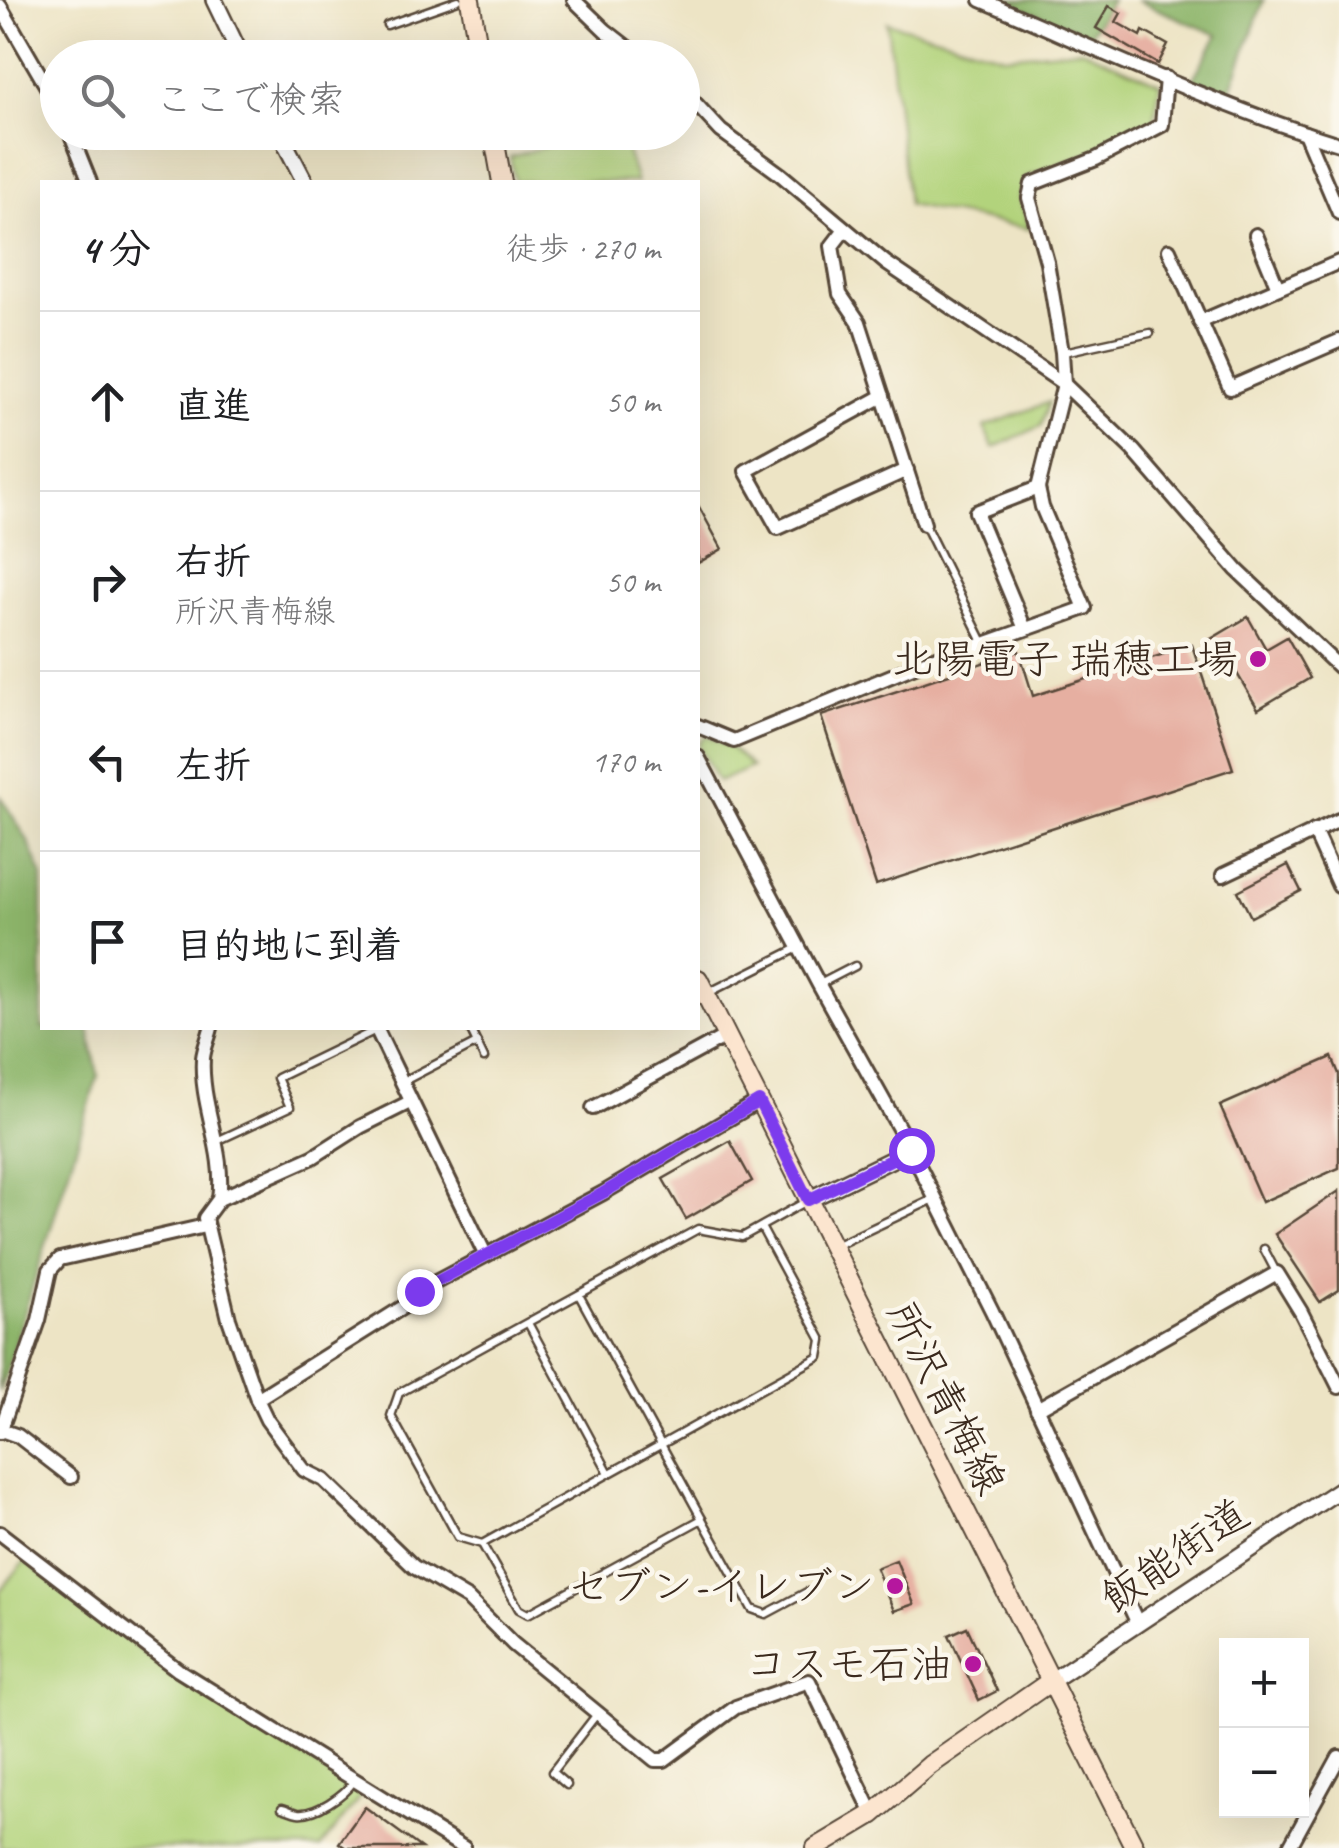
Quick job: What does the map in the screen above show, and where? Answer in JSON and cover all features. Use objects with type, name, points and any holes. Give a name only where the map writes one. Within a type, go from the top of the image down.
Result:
[{"type":"main road","points":[[470,0],[477,40]]},
{"type":"main road","points":[[496,150],[502,180]]},
{"type":"main road","name":"所沢青梅線","points":[[701,987],[1134,1848]]},
{"type":"main road","points":[[816,1848],[873,1814],[930,1766],[1051,1681]]},
{"type":"street","points":[[233,0],[215,3],[233,40]]},
{"type":"street","points":[[574,0],[618,40]]},
{"type":"street","points":[[981,0],[1166,78],[1339,144]]},
{"type":"street","points":[[0,6],[40,75]]},
{"type":"street","points":[[700,727],[734,741],[961,647],[984,644],[1085,608],[1042,507],[1038,488],[1064,384],[1047,262],[1028,198],[1032,184],[1096,159],[1162,125],[1166,78]]},
{"type":"street","points":[[700,109],[721,132],[780,174],[886,264],[1064,384],[1132,450],[1237,570],[1339,667]]},
{"type":"street","points":[[1305,133],[1339,213]]},
{"type":"street","points":[[77,150],[89,180]]},
{"type":"street","points":[[288,150],[304,180]]},
{"type":"street","points":[[845,229],[832,246],[840,294],[859,322],[924,524]]},
{"type":"street","points":[[1256,236],[1278,288]]},
{"type":"street","points":[[1169,250],[1230,388],[1339,342]]},
{"type":"street","points":[[1200,322],[1339,262]]},
{"type":"street","points":[[883,396],[746,471],[778,528],[907,470]]},
{"type":"street","points":[[1025,629],[976,512],[1038,488]]},
{"type":"street","points":[[700,762],[911,1150],[992,1311],[1138,1624]]},
{"type":"street","points":[[1222,875],[1339,820]]},
{"type":"street","points":[[1314,831],[1339,886]]},
{"type":"street","points":[[210,1030],[203,1056],[220,1167],[219,1198]]},
{"type":"street","points":[[376,1030],[485,1254]]},
{"type":"street","points":[[593,1108],[726,1036]]},
{"type":"street","points":[[257,1400],[408,1304],[419,1291],[603,1193],[759,1101]]},
{"type":"street","points":[[410,1102],[313,1157],[219,1198],[205,1218],[229,1319],[267,1420],[304,1470],[324,1480],[414,1567],[468,1599],[513,1644],[655,1760],[664,1760],[736,1708],[809,1681],[873,1814]]},
{"type":"street","points":[[808,1200],[911,1150]]},
{"type":"street","points":[[71,1477],[18,1436],[0,1431],[39,1320],[50,1270],[60,1259],[206,1226]]},
{"type":"street","points":[[1037,1410],[1276,1274],[1302,1312],[1339,1387]]},
{"type":"street","name":"飯能街道","points":[[1051,1681],[1335,1497]]},
{"type":"street","points":[[0,1533],[178,1670],[464,1848]]},
{"type":"street","points":[[1288,1848],[1339,1757]]},
{"type":"lane","points":[[387,25],[458,0]]},
{"type":"lane","points":[[1062,352],[1150,332]]},
{"type":"lane","points":[[924,524],[984,644]]},
{"type":"lane","points":[[701,987],[799,947]]},
{"type":"lane","points":[[819,985],[854,966]]},
{"type":"lane","points":[[216,1141],[290,1107],[277,1078],[374,1030]]},
{"type":"lane","points":[[471,1031],[484,1058]]},
{"type":"lane","points":[[401,1082],[477,1043]]},
{"type":"lane","points":[[831,1248],[935,1198]]},
{"type":"lane","points":[[702,1519],[528,1614],[518,1609],[482,1544],[458,1537],[391,1416],[399,1394],[698,1229],[742,1237],[808,1200]]},
{"type":"lane","points":[[482,1544],[819,1357],[822,1340],[761,1226]]},
{"type":"lane","points":[[1264,1249],[1276,1274]]},
{"type":"lane","points":[[579,1295],[752,1610],[766,1614],[806,1592]]},
{"type":"lane","points":[[528,1323],[609,1474]]},
{"type":"lane","points":[[567,1786],[552,1772],[597,1713]]},
{"type":"lane","points":[[282,1808],[300,1814],[312,1810],[350,1787],[354,1780]]},
{"type":"green space","points":[[1002,0],[1112,0],[1089,35]]},
{"type":"green space","points":[[1136,0],[1264,0],[1229,94],[1192,80],[1218,35]]},
{"type":"green space","points":[[887,22],[1004,56],[1081,49],[1160,83],[1154,120],[1092,152],[1026,177],[1019,197],[1030,229],[908,205]]},
{"type":"green space","points":[[534,150],[627,150],[636,180],[515,180],[510,157]]},
{"type":"green space","points":[[1049,402],[1041,426],[993,448],[984,427]]},
{"type":"green space","points":[[706,735],[732,749],[752,767],[718,782],[700,742]]},
{"type":"green space","points":[[0,796],[27,839],[40,869],[40,1030],[89,1030],[98,1076],[0,1392]]},
{"type":"green space","points":[[25,1561],[175,1677],[362,1794],[320,1848],[0,1848],[0,1591]]},
{"type":"building","points":[[1109,6],[1121,13],[1116,22],[1168,45],[1158,64],[1096,28]]},
{"type":"building","points":[[700,509],[722,549],[700,562]]},
{"type":"building","name":"北陽電子 瑞穂工場","points":[[1248,617],[1266,649],[1287,637],[1310,678],[1258,709],[1235,670],[1226,676],[1206,642]]},
{"type":"building","points":[[1192,645],[1233,769],[876,885],[821,716],[1019,651],[1033,696]]},
{"type":"building","points":[[1288,865],[1301,891],[1251,917],[1238,891]]},
{"type":"building","points":[[1332,1057],[1339,1074],[1339,1168],[1262,1202],[1220,1106]]},
{"type":"building","points":[[730,1141],[752,1181],[686,1219],[663,1179]]},
{"type":"building","points":[[1339,1191],[1339,1290],[1320,1302],[1275,1234]]},
{"type":"building","name":"セブン-イレブン","points":[[896,1560],[914,1604],[894,1611],[876,1568]]},
{"type":"building","points":[[967,1627],[997,1691],[979,1700],[949,1635]]},
{"type":"building","points":[[365,1807],[421,1848],[346,1848],[339,1843]]},
{"type":"place","name":"北陽電子 瑞穂工場","points":[[1258,659]]},
{"type":"place","name":"セブン-イレブン","points":[[895,1586]]},
{"type":"place","name":"コスモ石油","points":[[973,1664]]},
{"type":"route","points":[[419,1291],[603,1193],[759,1101],[808,1200],[911,1150]]}]
